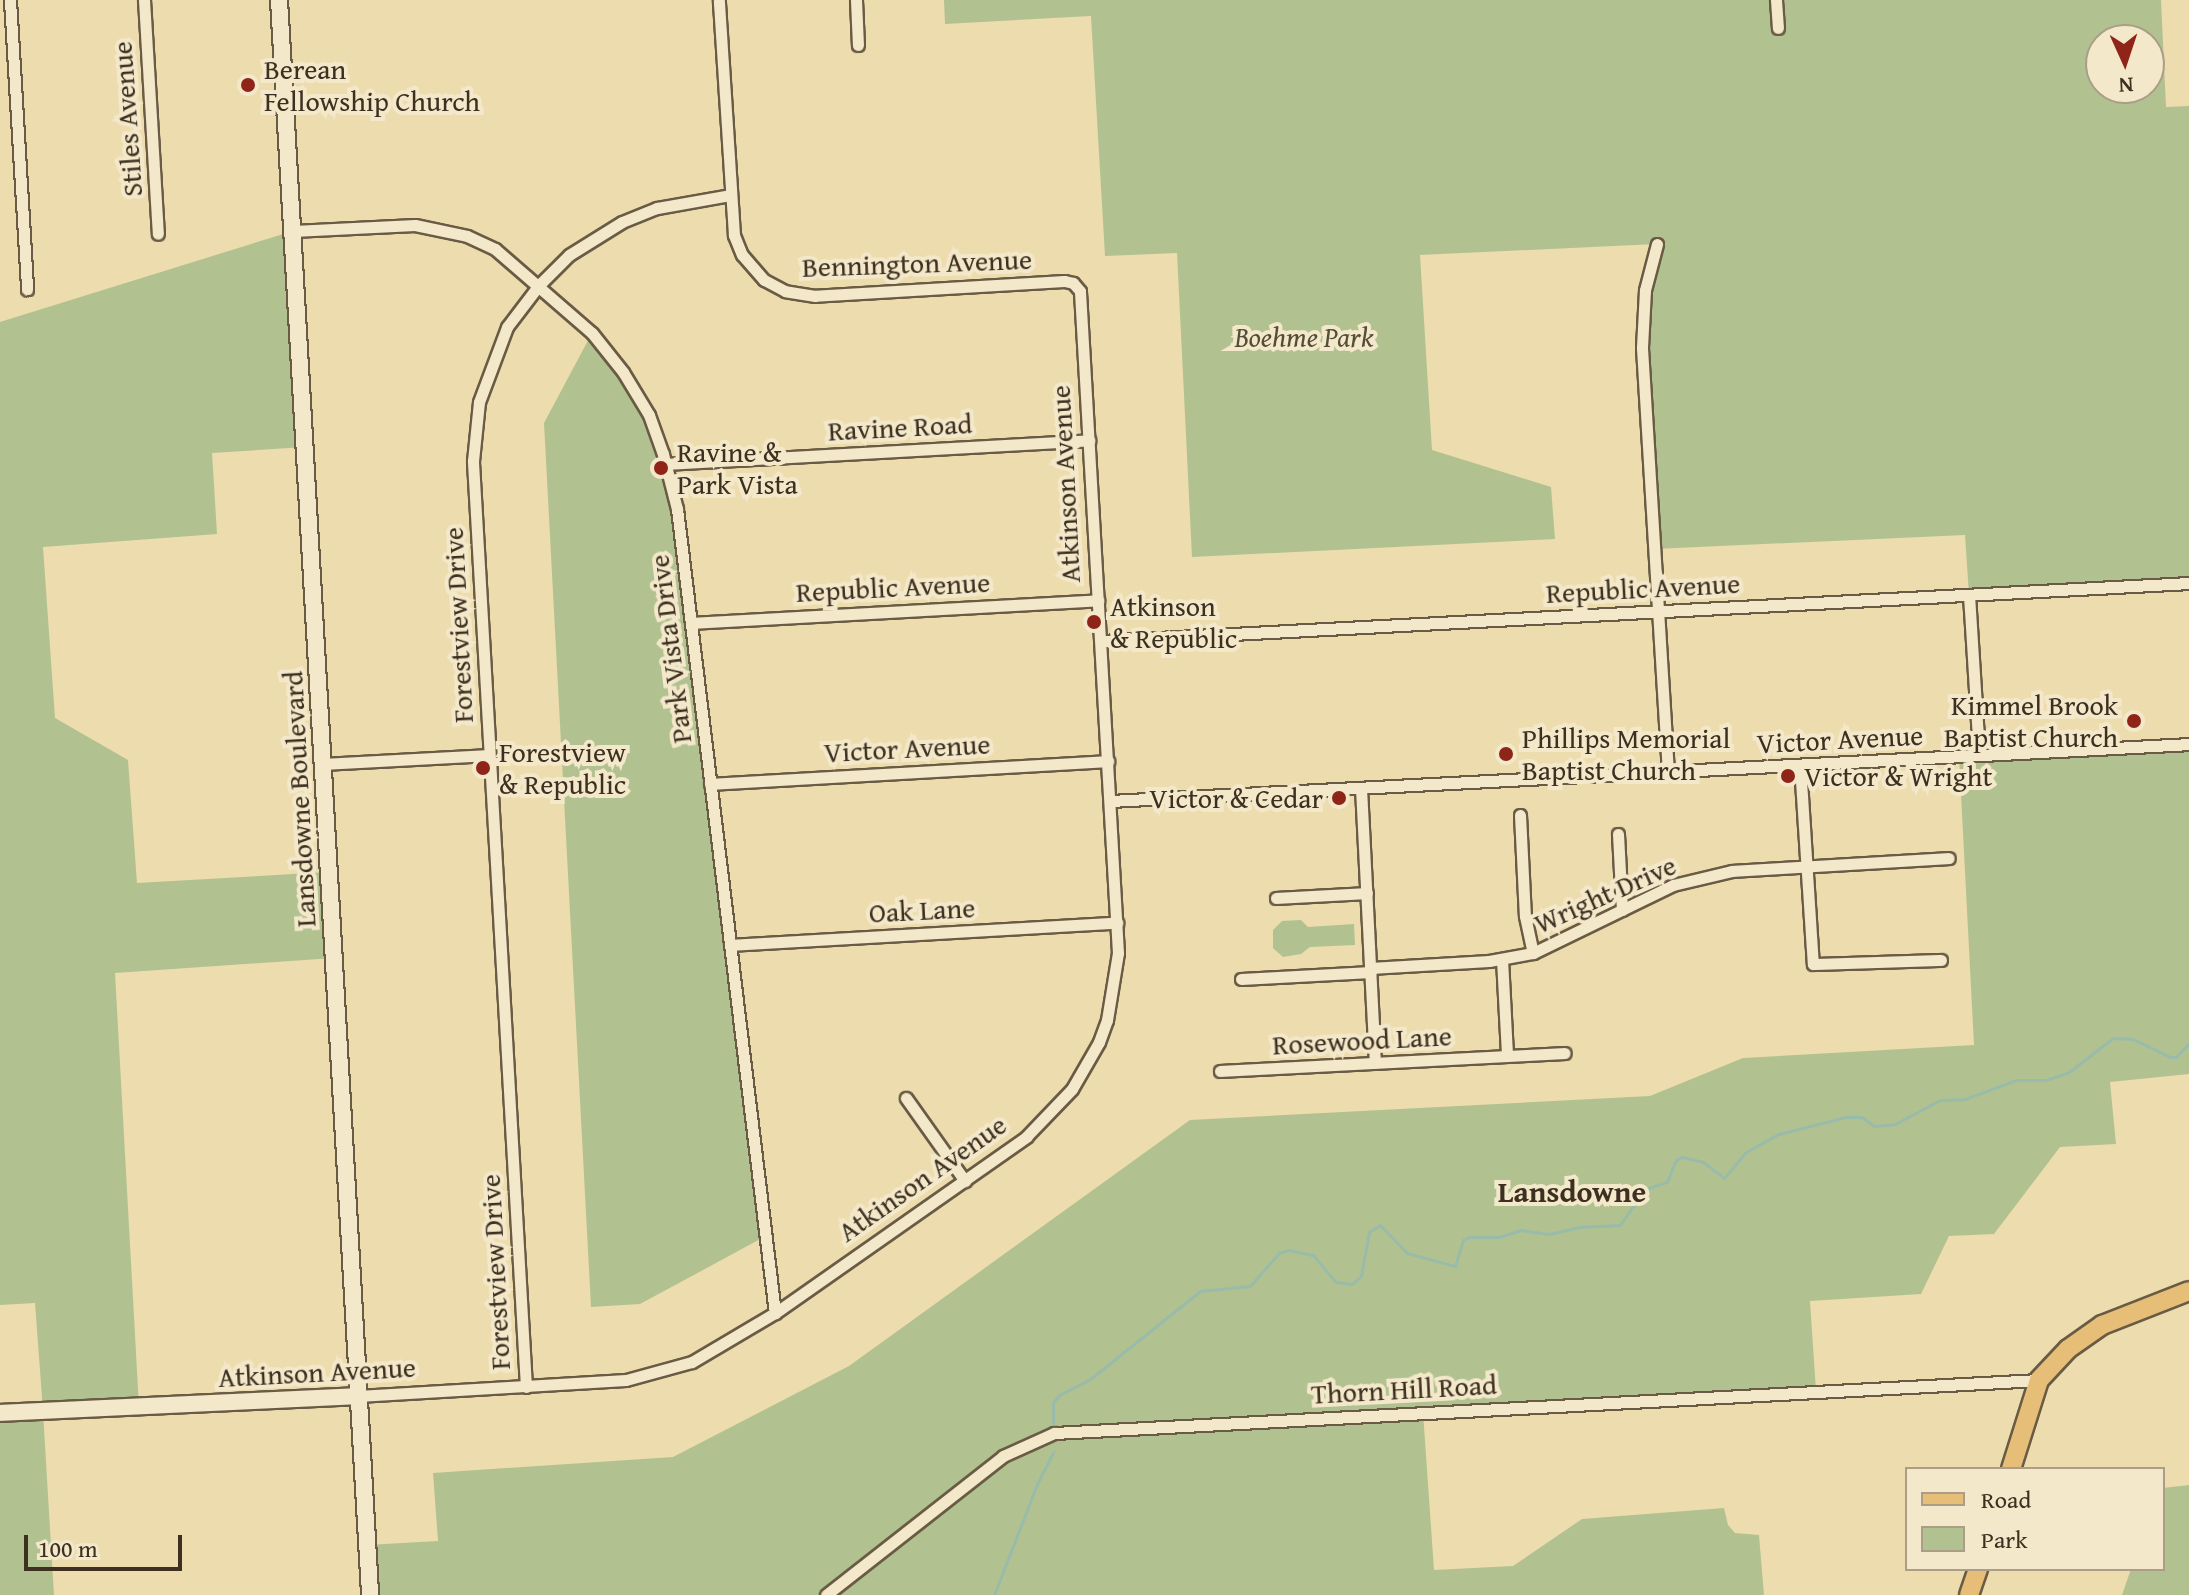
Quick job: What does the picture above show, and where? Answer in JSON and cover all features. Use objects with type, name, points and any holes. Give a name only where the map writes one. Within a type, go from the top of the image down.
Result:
[{"type":"main road","points":[[2012,1467],[2039,1380],[2088,1333],[2189,1291]]},
{"type":"main road","points":[[1969,1595],[1977,1571]]},
{"type":"street","points":[[10,0],[27,290]]},
{"type":"street","name":"Stiles Avenue","points":[[144,0],[158,234]]},
{"type":"street","name":"Lansdowne Boulevard","points":[[279,0],[370,1595]]},
{"type":"street","name":"Bennington Avenue","points":[[719,0],[734,235],[742,255],[764,280],[785,291],[815,296],[1064,281],[1076,286]]},
{"type":"street","points":[[856,0],[858,45]]},
{"type":"street","points":[[1776,0],[1778,28]]},
{"type":"street","name":"Forestview Drive","points":[[526,1387],[489,755],[474,434],[483,385],[500,342],[521,307],[569,255],[622,222],[677,203],[730,195]]},
{"type":"street","name":"Park Vista Drive","points":[[293,231],[415,225],[437,228],[495,249],[592,333],[623,372],[649,415],[677,509],[775,1313]]},
{"type":"street","points":[[1657,244],[1645,290],[1642,348],[1668,772]]},
{"type":"street","name":"Atkinson Avenue","points":[[0,1413],[526,1387],[626,1380],[671,1370],[720,1348],[775,1313],[1044,1122],[1087,1067],[1099,1042],[1113,997],[1117,923],[1081,297],[1076,286]]},
{"type":"street","name":"Ravine Road","points":[[666,464],[1089,440]]},
{"type":"street","name":"Republic Avenue","points":[[1101,641],[2189,583]]},
{"type":"street","points":[[1969,595],[1979,755]]},
{"type":"street","name":"Republic Avenue","points":[[691,623],[1098,600]]},
{"type":"street","name":"Victor Avenue","points":[[1110,801],[2189,744]]},
{"type":"street","points":[[323,764],[489,755]]},
{"type":"street","name":"Victor Avenue","points":[[710,784],[1108,761]]},
{"type":"street","points":[[1800,765],[1813,964],[1941,960]]},
{"type":"street","points":[[1361,788],[1375,1063]]},
{"type":"street","points":[[1520,815],[1525,916],[1533,953]]},
{"type":"street","points":[[1618,834],[1622,910]]},
{"type":"street","name":"Wright Drive","points":[[1241,979],[1502,959],[1533,953],[1673,885],[1702,876],[1807,865],[1949,858]]},
{"type":"street","points":[[1276,898],[1367,893]]},
{"type":"street","name":"Oak Lane","points":[[730,945],[1117,923]]},
{"type":"street","points":[[1502,959],[1507,1056]]},
{"type":"street","name":"Rosewood Lane","points":[[1220,1071],[1565,1053]]},
{"type":"street","points":[[906,1098],[965,1181]]},
{"type":"street","name":"Thorn Hill Road","points":[[826,1595],[1003,1456],[1054,1433],[2039,1380]]},
{"type":"green space","name":"Boehme Park","points":[[944,0],[2161,0],[2162,24],[2085,24],[2085,104],[2165,104],[2165,86],[2166,107],[2189,106],[2189,583],[1969,595],[1965,535],[1655,549],[1642,348],[1656,244],[1420,255],[1432,450],[1551,487],[1555,539],[1192,557],[1177,253],[1105,256],[1091,16],[945,24]]},
{"type":"green space","points":[[293,231],[305,447],[212,453],[217,534],[43,547],[55,718],[128,760],[137,883],[329,872],[334,958],[115,973],[139,1407],[43,1412],[54,1595],[0,1595],[0,1413],[43,1411],[35,1303],[0,1305],[0,322]]},
{"type":"green space","points":[[592,333],[637,392],[670,476],[766,1236],[640,1304],[591,1307],[544,423]]},
{"type":"green space","points":[[2189,744],[2189,1074],[2110,1082],[2116,1144],[2060,1147],[1994,1234],[1949,1236],[1921,1294],[1810,1301],[1816,1391],[1423,1412],[1434,1570],[1513,1566],[1582,1519],[1724,1508],[1728,1525],[1735,1533],[1759,1535],[1764,1595],[370,1595],[367,1545],[438,1541],[433,1473],[673,1457],[849,1366],[1190,1120],[1650,1096],[1743,1058],[1974,1045],[1959,756]]},
{"type":"green space","points":[[1301,920],[1308,927],[1354,924],[1355,945],[1310,947],[1301,954],[1283,957],[1273,948],[1273,930],[1282,921]]},
{"type":"green space","points":[[2189,1485],[2189,1595],[2122,1595],[2130,1571],[2165,1571],[2165,1488]]},
{"type":"waterway","points":[[1053,1423],[1053,1403],[1059,1395],[1089,1380],[1200,1291],[1250,1286],[1279,1253],[1289,1250],[1313,1255],[1336,1282],[1352,1284],[1361,1276],[1369,1232],[1380,1225],[1407,1253],[1455,1266],[1463,1240],[1469,1237],[1499,1237],[1520,1230],[1549,1234],[1579,1227],[1620,1225],[1645,1189],[1667,1182],[1676,1160],[1682,1157],[1703,1162],[1724,1178],[1746,1152],[1779,1134],[1846,1117],[1862,1117],[1874,1126],[1895,1124],[1940,1100],[1965,1099],[2016,1080],[2046,1080],[2069,1072],[2113,1038],[2133,1039],[2170,1057],[2176,1057],[2189,1043]]},
{"type":"waterway","points":[[994,1595],[1037,1484],[1053,1452]]},
{"type":"place","name":"Berean Fellowship Church","points":[[248,85]]},
{"type":"place","name":"Ravine & Park Vista","points":[[661,468]]},
{"type":"place","name":"Atkinson & Republic","points":[[1094,622]]},
{"type":"place","name":"Kimmel Brook Baptist Church","points":[[2134,721]]},
{"type":"place","name":"Phillips Memorial Baptist Church","points":[[1506,754]]},
{"type":"place","name":"Forestview & Republic","points":[[483,768]]},
{"type":"place","name":"Victor & Wright","points":[[1788,776]]},
{"type":"place","name":"Victor & Cedar","points":[[1339,798]]},
{"type":"district","name":"Lansdowne","points":[[1572,1191]]}]
